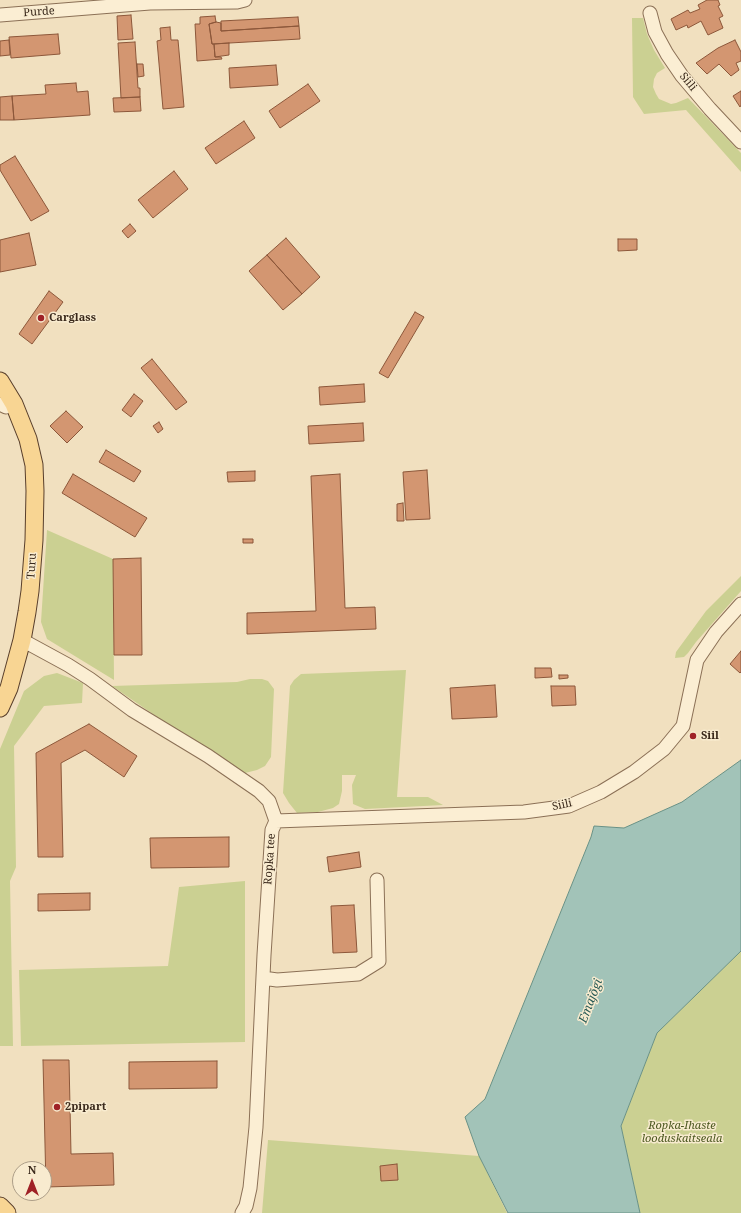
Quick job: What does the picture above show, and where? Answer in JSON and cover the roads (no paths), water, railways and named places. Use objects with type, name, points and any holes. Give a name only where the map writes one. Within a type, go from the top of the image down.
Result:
[{"type":"main road","name":"Turu","points":[[0,381],[14,404],[28,439],[34,465],[35,491],[34,540],[30,591],[22,640],[8,688],[0,708]]},
{"type":"main road","name":"Turu","points":[[2,403],[21,423]]},
{"type":"main road","points":[[0,1206],[7,1213]]},
{"type":"street","name":"Purde","points":[[0,15],[150,3],[237,2],[245,0]]},
{"type":"street","name":"Siili","points":[[650,13],[656,32],[666,54],[682,76],[710,109],[741,142]]},
{"type":"street","name":"Siili","points":[[276,821],[524,812],[569,806],[601,792],[634,772],[664,749],[683,726],[697,660],[716,632],[741,604]]},
{"type":"street","name":"Ropka tee","points":[[22,640],[90,679],[132,710],[208,756],[259,791],[269,801],[276,821],[272,830],[256,1126],[250,1188],[246,1206],[242,1213]]},
{"type":"street","points":[[263,978],[277,980],[358,974],[379,961],[377,880]]},
{"type":"water","name":"Emajõgi","points":[[741,760],[741,951],[657,1033],[621,1126],[640,1213],[508,1213],[479,1156],[465,1117],[485,1099],[591,837],[594,826],[624,828],[682,802]]},
{"type":"place","name":"Carglass","points":[[41,318]]},
{"type":"place","name":"Siil","points":[[693,736]]},
{"type":"place","name":"2pipart","points":[[57,1107]]},
{"type":"park label","name":"Ropka-Ihaste looduskaitseala","points":[[682,1132]]}]
